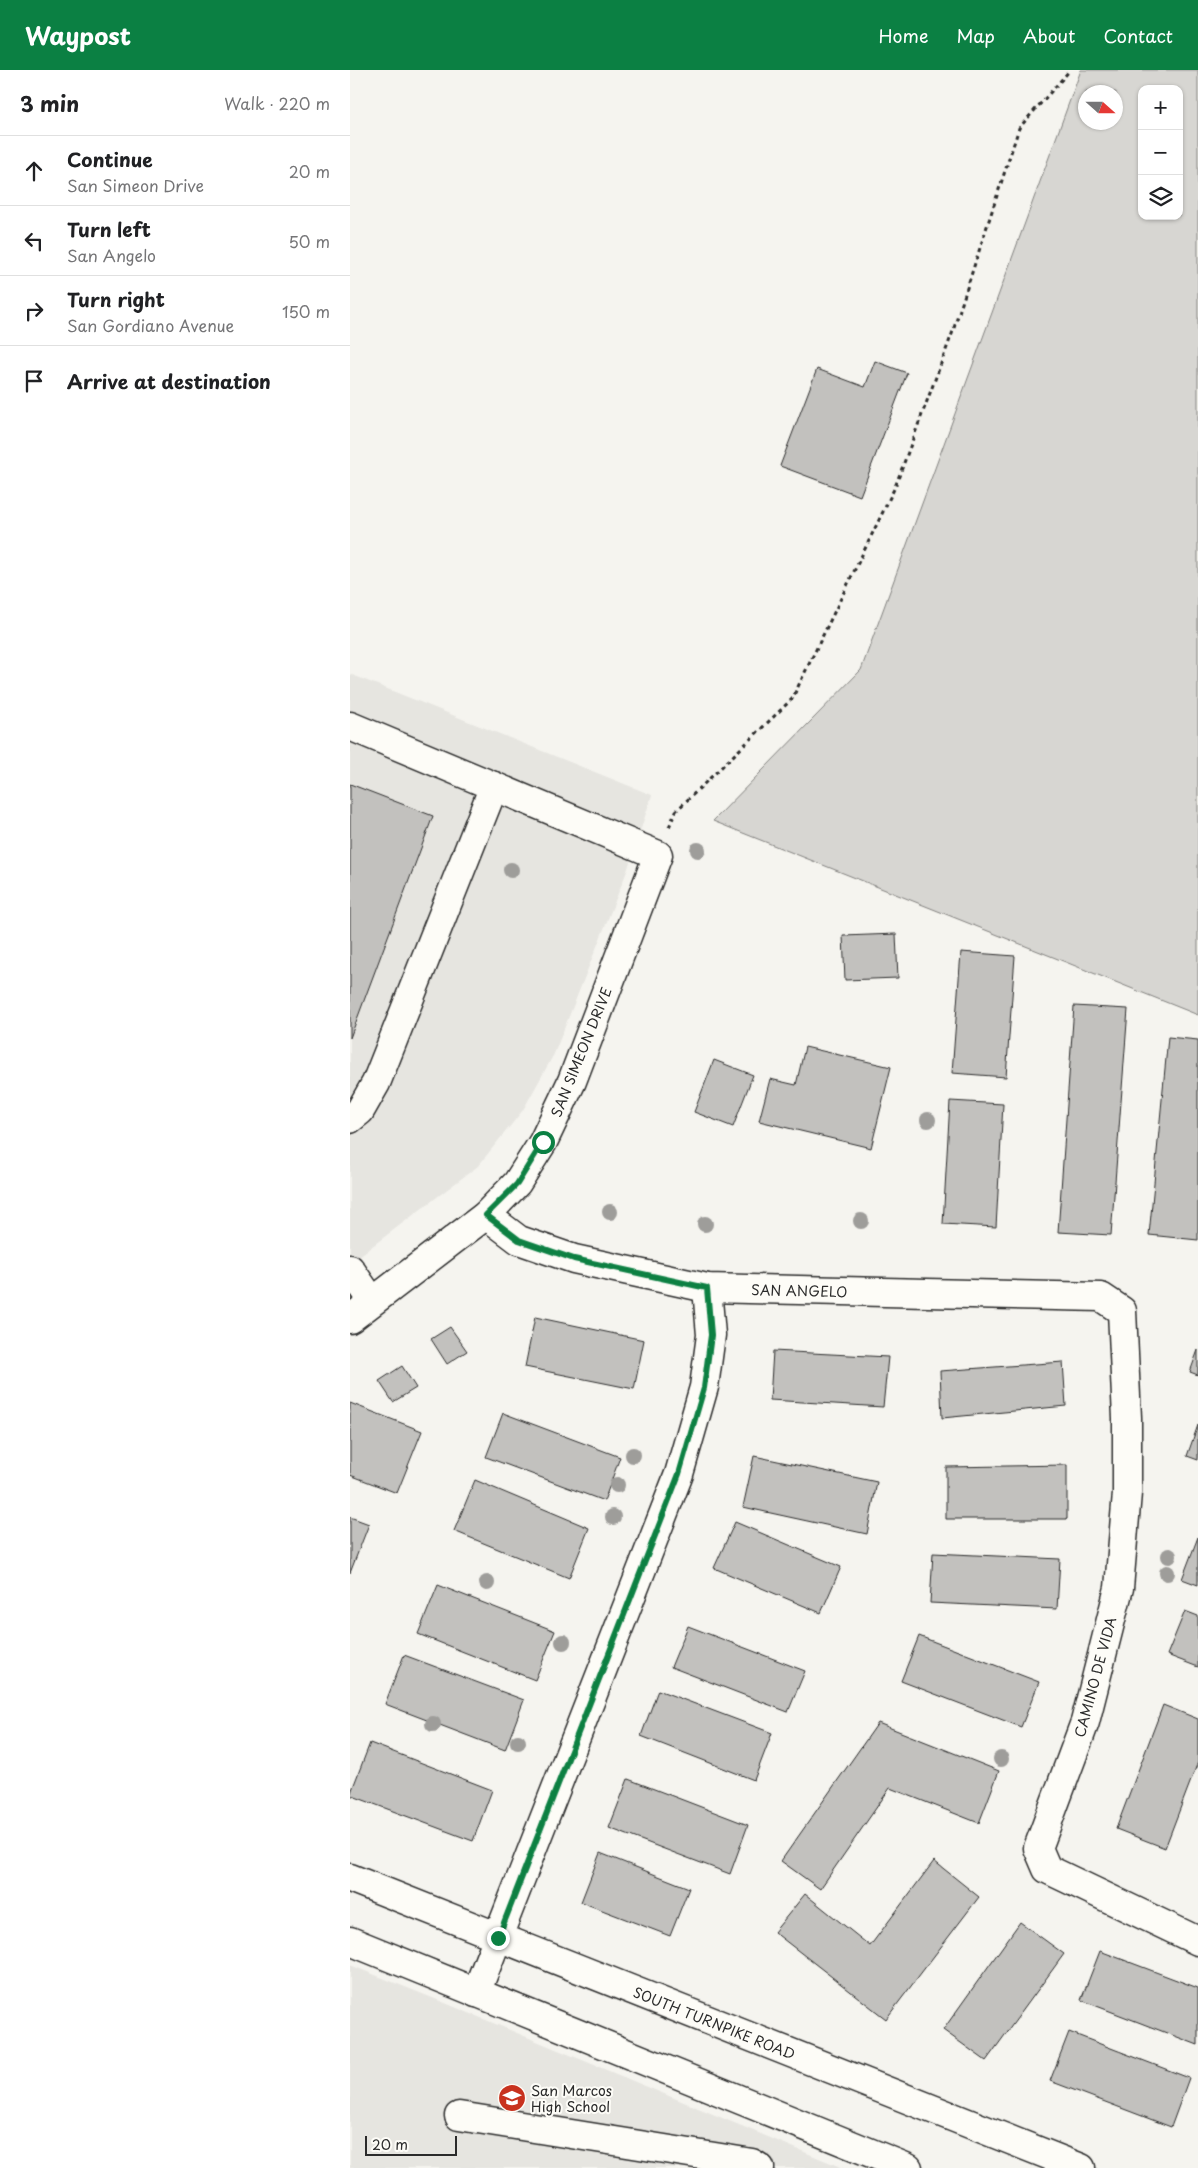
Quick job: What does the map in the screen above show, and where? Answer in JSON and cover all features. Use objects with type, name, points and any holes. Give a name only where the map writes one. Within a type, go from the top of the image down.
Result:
[{"type":"street","points":[[350,726],[658,855]]},
{"type":"street","points":[[350,1119],[360,1111],[376,1083],[494,786]]},
{"type":"street","name":"SAN SIMEON DRIVE","points":[[350,1318],[486,1215],[517,1184],[543,1142],[572,1081],[658,855]]},
{"type":"street","name":"SAN ANGELO","points":[[486,1215],[519,1240],[574,1259],[707,1288],[1101,1297],[1122,1311]]},
{"type":"street","points":[[350,1269],[372,1301]]},
{"type":"street","points":[[476,1993],[679,1474],[704,1388],[711,1335],[707,1288]]},
{"type":"street","name":"CAMINO DE VIDA","points":[[1122,1311],[1127,1418],[1127,1492],[1119,1588],[1085,1722],[1038,1848],[1048,1869],[1198,1940]]},
{"type":"street","name":"SOUTH TURNPIKE ROAD","points":[[350,1878],[1081,2168]]},
{"type":"street","points":[[350,1941],[908,2168]]},
{"type":"street","points":[[459,2116],[752,2163],[760,2168]]},
{"type":"path","points":[[658,855],[676,810],[792,699],[895,487],[952,334],[1019,128],[1070,70]]},
{"type":"shaded area","points":[[1081,70],[1198,70],[1198,1015],[713,821],[861,670]]},
{"type":"shaded area","points":[[350,674],[652,795],[627,871],[554,1054],[523,1110],[478,1166],[350,1263]]},
{"type":"shaded area","name":"San Marcos High School","points":[[350,1965],[445,2003],[843,2168],[350,2168]]},
{"type":"building","points":[[875,361],[907,373],[860,496],[780,466],[817,369],[865,387]]},
{"type":"building","points":[[350,784],[433,816],[350,1038]]},
{"type":"building","points":[[896,934],[898,978],[845,980],[843,936]]},
{"type":"building","points":[[961,952],[1015,956],[1006,1077],[952,1073]]},
{"type":"building","points":[[1074,1006],[1128,1009],[1111,1235],[1058,1232]]},
{"type":"building","points":[[1168,1037],[1198,1040],[1198,1240],[1149,1235]]},
{"type":"building","points":[[805,1047],[891,1067],[871,1148],[759,1121],[770,1079],[796,1085]]},
{"type":"building","points":[[714,1060],[753,1075],[733,1127],[694,1112]]},
{"type":"building","points":[[950,1101],[1003,1104],[996,1227],[943,1224]]},
{"type":"building","points":[[535,1317],[644,1340],[634,1389],[525,1367]]},
{"type":"building","points":[[450,1327],[467,1351],[447,1364],[431,1339]]},
{"type":"building","points":[[1198,1350],[1198,1375],[1190,1372]]},
{"type":"building","points":[[773,1351],[888,1357],[883,1407],[770,1400]]},
{"type":"building","points":[[1063,1362],[1066,1406],[942,1418],[940,1371]]},
{"type":"building","points":[[402,1366],[416,1388],[393,1402],[379,1381]]},
{"type":"building","points":[[350,1403],[422,1431],[397,1493],[350,1475]]},
{"type":"building","points":[[503,1413],[620,1457],[604,1501],[486,1457]]},
{"type":"building","points":[[1198,1425],[1198,1460],[1187,1456]]},
{"type":"building","points":[[754,1456],[877,1482],[867,1534],[743,1507]]},
{"type":"building","points":[[1067,1465],[1067,1519],[946,1519],[946,1467]]},
{"type":"building","points":[[475,1480],[589,1528],[569,1578],[454,1531]]},
{"type":"building","points":[[350,1517],[369,1524],[350,1573]]},
{"type":"building","points":[[735,1522],[841,1567],[821,1613],[714,1568]]},
{"type":"building","points":[[1198,1537],[1198,1585],[1182,1579]]},
{"type":"building","points":[[933,1553],[1060,1559],[1057,1609],[930,1603]]},
{"type":"building","points":[[438,1585],[555,1631],[535,1680],[418,1634]]},
{"type":"building","points":[[1185,1611],[1198,1616],[1198,1667],[1167,1655]]},
{"type":"building","points":[[688,1626],[805,1671],[788,1712],[671,1667]]},
{"type":"building","points":[[919,1636],[1039,1682],[1021,1727],[901,1681]]},
{"type":"building","points":[[404,1655],[524,1700],[505,1750],[385,1704]]},
{"type":"building","points":[[658,1690],[772,1733],[754,1780],[641,1736]]},
{"type":"building","points":[[1163,1705],[1198,1719],[1198,1762],[1165,1848],[1116,1829]]},
{"type":"building","points":[[878,1723],[999,1771],[979,1823],[890,1788],[820,1889],[781,1861]]},
{"type":"building","points":[[370,1743],[492,1790],[473,1841],[350,1795]]},
{"type":"building","points":[[628,1779],[748,1825],[730,1874],[609,1828]]},
{"type":"building","points":[[600,1853],[689,1888],[670,1936],[581,1902]]},
{"type":"building","points":[[934,1861],[979,1897],[886,2019],[774,1932],[805,1894],[870,1946]]},
{"type":"building","points":[[1020,1922],[1064,1954],[986,2061],[943,2030]]},
{"type":"building","points":[[1100,1951],[1198,1988],[1198,2045],[1081,2000]]},
{"type":"building","points":[[1069,2032],[1189,2078],[1171,2127],[1050,2081]]},
{"type":"place","name":"San Marcos High School","points":[[512,2098]]},
{"type":"route","points":[[498,1938],[679,1474],[704,1388],[711,1335],[707,1288],[574,1259],[519,1240],[486,1215],[517,1184],[543,1142]]}]
